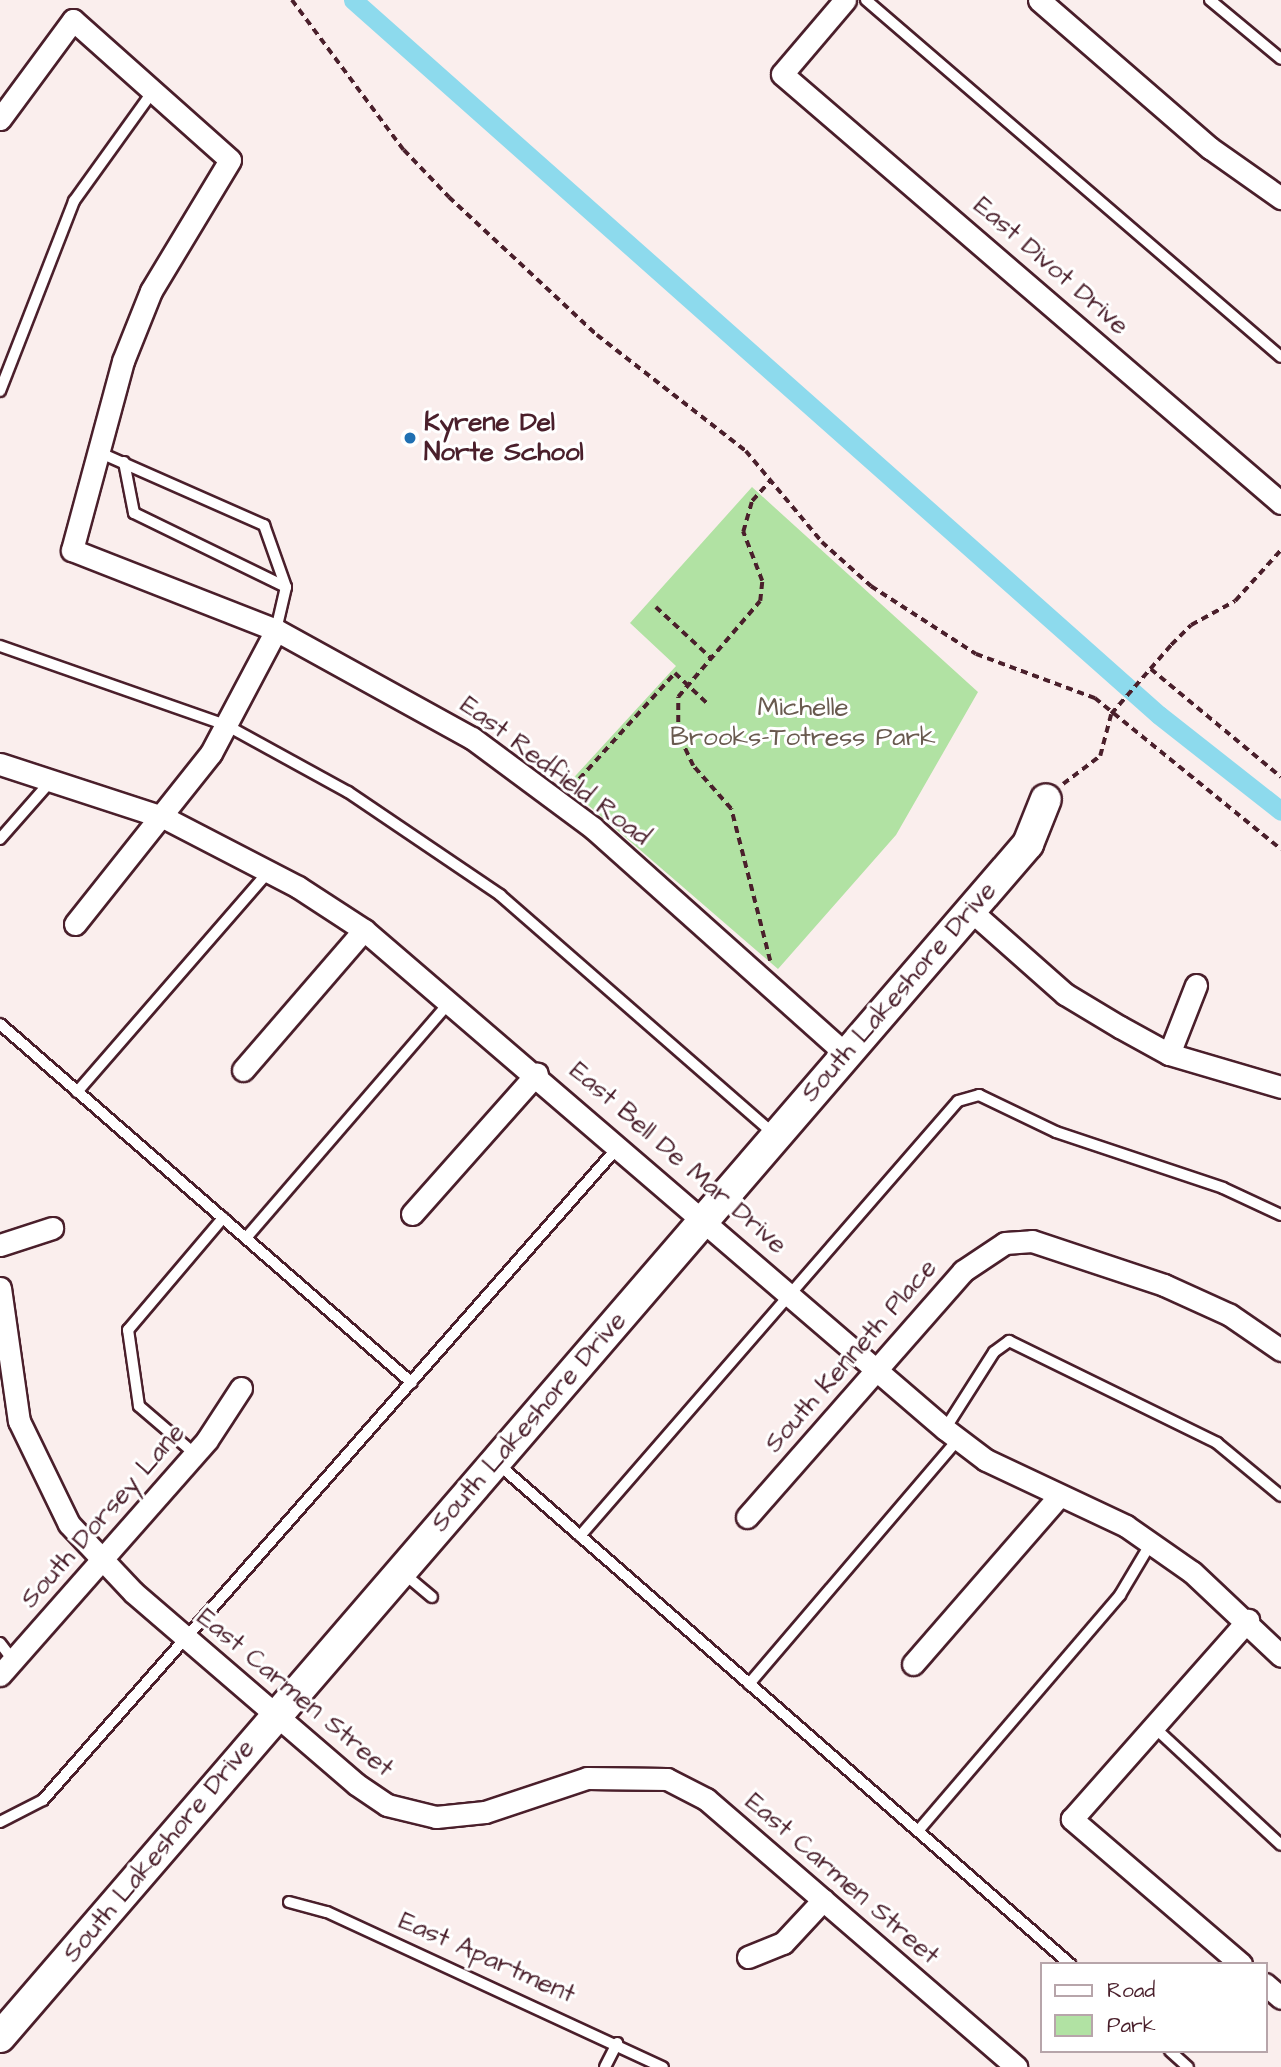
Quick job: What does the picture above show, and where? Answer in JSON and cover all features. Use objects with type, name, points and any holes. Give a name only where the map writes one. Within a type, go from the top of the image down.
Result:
[{"type":"street","name":"East Divot Drive","points":[[845,0],[782,74],[1281,503]]},
{"type":"street","points":[[1039,0],[1210,148],[1281,198]]},
{"type":"street","points":[[0,119],[73,20],[230,160],[150,291],[96,452]]},
{"type":"street","name":"East Redfield Road","points":[[96,452],[72,550],[276,630],[471,738],[593,828],[845,1053]]},
{"type":"street","points":[[75,925],[165,818],[226,726],[276,630]]},
{"type":"street","name":"East Bell De Mar Drive","points":[[0,764],[165,818],[268,872],[364,930],[537,1073],[951,1434],[1059,1496],[1151,1543],[1248,1620],[1281,1656]]},
{"type":"street","name":"South Lakeshore Drive","points":[[0,2037],[1027,844],[1046,799]]},
{"type":"street","points":[[970,910],[1065,993],[1169,1054],[1281,1087]]},
{"type":"street","points":[[243,1070],[364,930]]},
{"type":"street","points":[[1169,1054],[1196,985]]},
{"type":"street","points":[[412,1214],[537,1073]]},
{"type":"street","points":[[0,1245],[52,1228]]},
{"type":"street","name":"South Kenneth Place","points":[[747,1517],[963,1271],[1005,1243],[1032,1241],[1164,1285],[1230,1315],[1281,1350]]},
{"type":"street","name":"East Carmen Street","points":[[0,1288],[22,1431],[69,1524],[102,1563],[187,1640],[356,1784],[410,1813],[485,1812],[587,1778],[667,1779],[706,1799],[1004,2063]]},
{"type":"street","name":"South Dorsey Lane","points":[[4,1659],[102,1563],[195,1454],[241,1388]]},
{"type":"street","points":[[913,1664],[1059,1496]]},
{"type":"street","points":[[1239,1962],[1072,1819],[1248,1620]]},
{"type":"street","points":[[748,1957],[783,1943],[823,1900]]},
{"type":"street","points":[[1267,1986],[1281,1998]]},
{"type":"lane","points":[[866,0],[1281,357]]},
{"type":"lane","points":[[1210,0],[1281,59]]},
{"type":"lane","points":[[0,391],[74,201],[153,91]]},
{"type":"lane","points":[[96,452],[124,461],[264,525],[286,587],[276,630]]},
{"type":"lane","points":[[124,461],[134,513],[286,587]]},
{"type":"lane","points":[[0,646],[226,726],[348,792],[500,895],[775,1135]]},
{"type":"lane","points":[[0,839],[51,781]]},
{"type":"lane","points":[[77,1092],[268,872]]},
{"type":"lane","points":[[246,1238],[451,1001]]},
{"type":"lane","points":[[0,1024],[412,1383]]},
{"type":"lane","points":[[580,1536],[958,1101],[979,1095],[1056,1132],[1223,1188],[1281,1215]]},
{"type":"lane","points":[[0,1822],[43,1800],[187,1640],[620,1145]]},
{"type":"lane","points":[[195,1454],[139,1406],[128,1330],[223,1218]]},
{"type":"lane","points":[[749,1684],[951,1434],[994,1352],[1009,1341],[1217,1443],[1281,1496]]},
{"type":"lane","points":[[495,1461],[1068,1962]]},
{"type":"lane","points":[[918,1830],[1120,1595],[1151,1543]]},
{"type":"lane","points":[[400,1570],[432,1597]]},
{"type":"lane","points":[[1154,1727],[1281,1845]]},
{"type":"lane","name":"East Apartment","points":[[289,1902],[303,1901],[617,2043],[663,2067]]},
{"type":"lane","points":[[605,2067],[617,2043]]},
{"type":"lane","points":[[1172,2053],[1188,2067]]},
{"type":"path","points":[[292,0],[404,150],[449,197],[549,294],[692,405],[771,480],[822,542],[934,630],[1010,668],[1095,698],[1281,849]]},
{"type":"path","points":[[771,480],[752,500],[743,532],[762,581],[760,601],[686,684],[678,697],[678,734],[693,766],[731,809],[771,971]]},
{"type":"path","points":[[1046,799],[1100,756],[1113,712],[1191,625],[1235,601],[1281,550]]},
{"type":"path","points":[[656,607],[711,657]]},
{"type":"path","points":[[1151,669],[1281,777]]},
{"type":"path","points":[[568,792],[675,673],[709,705]]},
{"type":"green space","name":"Michelle Brooks-Totress Park","points":[[752,487],[978,692],[896,835],[778,969],[566,786],[676,666],[630,623]]},
{"type":"waterway","points":[[353,0],[1159,715],[1281,811]]},
{"type":"place","name":"Kyrene Del Norte School","points":[[410,438]]}]
